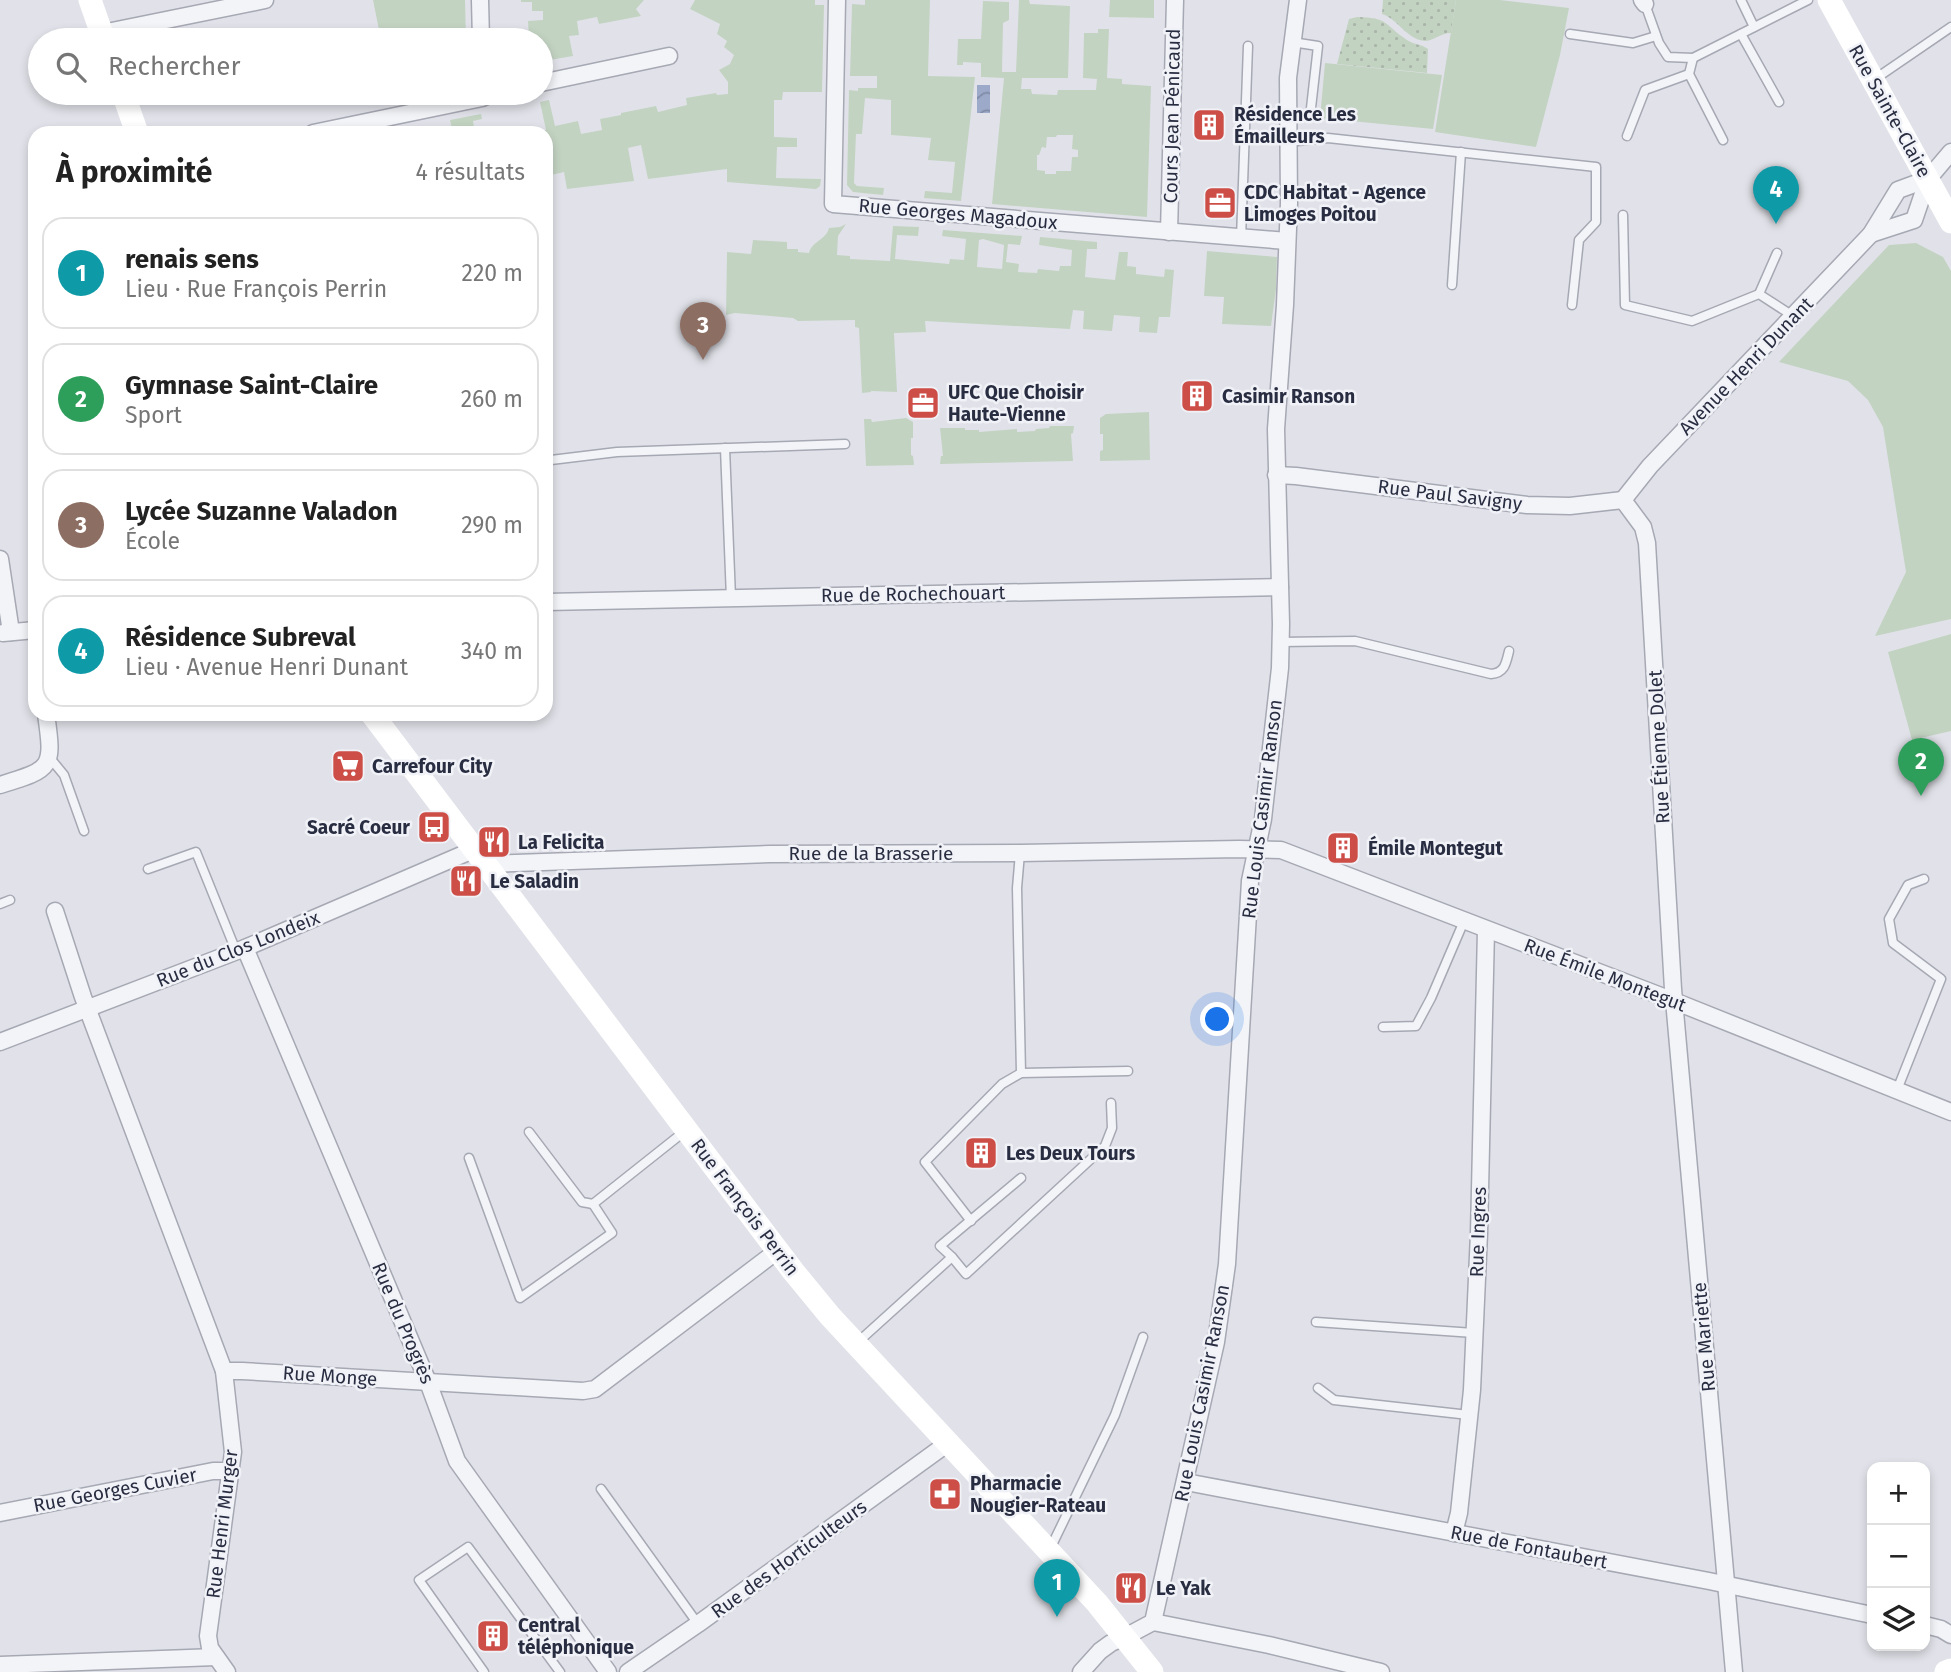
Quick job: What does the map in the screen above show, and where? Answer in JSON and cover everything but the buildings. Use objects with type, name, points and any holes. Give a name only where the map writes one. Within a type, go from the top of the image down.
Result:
[{"type":"main road","points":[[89,0],[100,28]]},
{"type":"main road","name":"Rue Sainte-Claire","points":[[1829,0],[1951,222]]},
{"type":"main road","points":[[127,105],[135,126]]},
{"type":"main road","name":"Rue François Perrin","points":[[377,721],[777,1251],[830,1316],[1104,1611],[1152,1672]]},
{"type":"main road","points":[[1946,1672],[1951,1670]]},
{"type":"street","points":[[142,28],[265,0]]},
{"type":"street","points":[[480,0],[481,28]]},
{"type":"street","name":"Rue Georges Magadoux","points":[[837,0],[833,204],[1287,241]]},
{"type":"street","name":"Cours Jean Pénicaud","points":[[1170,232],[1175,0]]},
{"type":"street","name":"Rue Louis Casimir Ranson","points":[[1153,1622],[1216,1342],[1227,1264],[1250,881],[1263,819],[1276,710],[1280,642],[1277,410],[1286,305],[1289,203],[1288,78],[1298,0]]},
{"type":"street","points":[[553,80],[669,56]]},
{"type":"street","points":[[344,126],[436,105]]},
{"type":"street","points":[[1928,179],[1951,152]]},
{"type":"street","name":"Avenue Henri Dunant","points":[[1871,234],[1914,220],[1928,179]]},
{"type":"street","name":"Avenue Henri Dunant","points":[[1623,500],[1650,466],[1871,234],[1898,190],[1928,179]]},
{"type":"street","name":"Rue Paul Savigny","points":[[1276,475],[1527,505],[1570,506],[1623,500]]},
{"type":"street","name":"Rue Étienne Dolet","points":[[1623,500],[1643,527],[1647,543],[1674,1001]]},
{"type":"street","points":[[0,558],[5,633],[28,632]]},
{"type":"street","name":"Rue de Rochechouart","points":[[553,602],[1280,587]]},
{"type":"street","points":[[0,785],[34,775],[43,768],[50,758],[47,721]]},
{"type":"street","name":"Rue Émile Montegut","points":[[1256,849],[1281,850],[1674,1001],[1951,1112]]},
{"type":"street","name":"Rue de la Brasserie","points":[[480,857],[1256,849]]},
{"type":"street","name":"Rue du Clos Londeix","points":[[0,1042],[480,857]]},
{"type":"street","points":[[55,911],[87,1008],[224,1371]]},
{"type":"street","name":"Rue Ingres","points":[[1454,1533],[1459,1513],[1475,1333],[1486,930]]},
{"type":"street","name":"Rue du Progrès","points":[[240,950],[428,1382],[457,1461],[608,1672]]},
{"type":"street","name":"Rue Mariette","points":[[1674,1001],[1734,1672]]},
{"type":"street","name":"Rue Monge","points":[[224,1371],[583,1391],[595,1389],[777,1251]]},
{"type":"street","name":"Rue Henri Murger","points":[[224,1371],[233,1452],[208,1636],[210,1648],[227,1672]]},
{"type":"street","name":"Rue des Horticulteurs","points":[[628,1672],[948,1443]]},
{"type":"street","name":"Rue Georges Cuvier","points":[[0,1513],[213,1471],[231,1471]]},
{"type":"street","name":"Rue de Fontaubert","points":[[1186,1482],[1867,1614]]},
{"type":"street","points":[[1081,1672],[1111,1643],[1153,1622],[1381,1672]]},
{"type":"street","points":[[1930,1626],[1951,1635]]},
{"type":"street","points":[[0,1665],[216,1657]]},
{"type":"lane","points":[[1741,0],[1754,27]]},
{"type":"lane","points":[[1644,2],[1656,36],[1668,57],[1693,58],[1808,0]]},
{"type":"lane","points":[[1873,80],[1951,27]]},
{"type":"lane","points":[[1570,34],[1633,43],[1656,36]]},
{"type":"lane","points":[[1741,34],[1779,102]]},
{"type":"lane","points":[[1292,42],[1318,46],[1311,108]]},
{"type":"lane","points":[[1241,238],[1248,46]]},
{"type":"lane","points":[[1693,58],[1689,74],[1723,140]]},
{"type":"lane","points":[[1628,136],[1645,90],[1689,74]]},
{"type":"lane","points":[[1287,142],[1328,138],[1596,167],[1595,222],[1579,240],[1572,305]]},
{"type":"lane","points":[[1452,285],[1461,152]]},
{"type":"lane","points":[[1623,215],[1625,305],[1692,321],[1759,294],[1776,253]]},
{"type":"lane","points":[[1759,294],[1793,316]]},
{"type":"lane","points":[[553,460],[617,452],[845,444]]},
{"type":"lane","points":[[726,448],[731,598]]},
{"type":"lane","points":[[1280,642],[1355,641],[1491,674],[1503,671],[1509,651]]},
{"type":"lane","points":[[50,758],[64,775],[84,831]]},
{"type":"lane","points":[[148,869],[196,852],[240,950]]},
{"type":"lane","points":[[1020,853],[1017,888],[1021,1073]]},
{"type":"lane","points":[[1897,1090],[1941,979],[1893,943],[1889,919],[1908,885],[1924,879]]},
{"type":"lane","points":[[0,904],[10,900]]},
{"type":"lane","points":[[1383,1027],[1416,1026],[1464,921]]},
{"type":"lane","points":[[971,1221],[925,1162],[1002,1084],[1021,1073],[1128,1071]]},
{"type":"lane","points":[[1021,1178],[940,1246],[966,1274],[1105,1146],[1112,1128],[1111,1103]]},
{"type":"lane","points":[[593,1204],[686,1130]]},
{"type":"lane","points":[[470,1158],[520,1297],[612,1233],[593,1204],[582,1202],[529,1132]]},
{"type":"lane","points":[[856,1344],[952,1258]]},
{"type":"lane","points":[[1316,1322],[1475,1333]]},
{"type":"lane","points":[[1049,1550],[1115,1415],[1143,1336]]},
{"type":"lane","points":[[1318,1388],[1334,1401],[1469,1415]]},
{"type":"lane","points":[[601,1489],[698,1624]]},
{"type":"lane","points":[[484,1672],[419,1580],[468,1547],[560,1672]]},
{"type":"green space","points":[[373,0],[465,0],[466,28],[379,28]]},
{"type":"green space","points":[[644,0],[636,9],[641,16],[599,24],[597,17],[577,21],[579,35],[569,36],[573,56],[553,59],[553,28],[528,28],[528,21],[543,20],[543,11],[532,11],[532,2],[521,2]]},
{"type":"green space","points":[[695,0],[815,0],[815,5],[824,5],[822,92],[783,92],[782,100],[774,100],[774,137],[797,138],[797,147],[777,147],[776,178],[821,179],[820,186],[816,189],[727,182],[727,169],[648,179],[641,145],[628,148],[634,181],[567,189],[564,172],[553,175],[553,126],[545,126],[541,105],[550,105],[555,126],[578,121],[581,134],[602,130],[600,119],[621,113],[656,106],[658,112],[687,105],[686,98],[716,93],[728,94],[728,82],[719,70],[730,64],[734,55],[724,47],[727,41],[717,34],[720,24],[690,9]]},
{"type":"green space","points":[[865,0],[930,0],[928,76],[975,77],[961,201],[924,198],[925,191],[952,193],[955,162],[928,160],[931,138],[891,135],[891,100],[865,98],[862,134],[856,134],[854,183],[857,186],[884,188],[883,195],[853,192],[847,185],[849,90],[877,88],[877,76],[850,76],[852,4],[865,5]]},
{"type":"green space","points":[[1019,0],[1029,0],[1030,4],[1070,6],[1068,78],[1022,78],[1021,89],[1031,89],[1032,94],[1057,95],[1058,90],[1096,90],[1097,79],[1083,78],[1084,33],[1098,33],[1098,29],[1109,29],[1107,78],[1122,79],[1122,84],[1151,86],[1147,217],[992,204],[1004,78],[981,77],[981,63],[963,62],[963,65],[957,65],[958,39],[981,39],[983,1],[1009,2],[1009,20],[1003,23],[1002,72],[1016,72]],"holes":[[[1073,135],[1072,149],[1078,150],[1078,157],[1072,157],[1071,171],[1045,174],[1045,171],[1037,170],[1037,155],[1042,147],[1046,148],[1047,137]]]},
{"type":"green space","points":[[1110,0],[1154,0],[1154,18],[1109,17]]},
{"type":"green space","points":[[1383,0],[1456,0],[1451,33],[1431,40],[1419,40],[1382,14]]},
{"type":"green space","points":[[1456,0],[1500,0],[1569,8],[1536,147],[1435,132]]},
{"type":"green space","points":[[1357,17],[1381,20],[1410,42],[1428,49],[1427,73],[1337,64],[1349,19]]},
{"type":"green space","points":[[1325,63],[1442,75],[1433,129],[1320,118]]},
{"type":"green space","points":[[481,114],[482,119],[473,121],[474,126],[451,126],[450,120]]},
{"type":"green space","points":[[846,224],[838,236],[837,255],[850,256],[850,259],[890,261],[893,226],[919,227],[918,236],[897,235],[895,259],[949,264],[950,259],[964,260],[966,239],[942,236],[943,230],[1022,236],[1020,245],[1008,244],[1006,262],[1019,264],[1018,272],[1037,273],[1038,269],[1059,271],[1060,266],[1071,266],[1072,250],[1039,245],[1040,237],[1097,242],[1097,249],[1087,249],[1085,277],[1115,280],[1119,252],[1128,252],[1127,266],[1136,267],[1136,274],[1164,277],[1165,269],[1174,270],[1170,317],[1159,317],[1157,333],[1139,332],[1140,317],[1114,315],[1112,331],[1083,329],[1084,311],[1073,310],[1070,329],[925,321],[926,332],[894,333],[897,392],[862,393],[859,328],[855,327],[855,320],[798,321],[793,318],[735,313],[726,315],[727,252],[751,254],[753,240],[787,242],[787,249],[809,253],[829,228]],"holes":[[[979,240],[1004,245],[1002,269],[977,267]]]},
{"type":"green space","points":[[1916,243],[1943,257],[1951,271],[1951,619],[1875,636],[1906,572],[1883,427],[1868,400],[1848,381],[1779,362],[1889,245]]},
{"type":"green space","points":[[1207,251],[1277,257],[1271,326],[1222,324],[1224,297],[1204,296]]},
{"type":"green space","points":[[1149,412],[1150,460],[1100,461],[1103,434],[1100,434],[1100,418],[1106,414]]},
{"type":"green space","points":[[906,418],[913,422],[911,455],[914,465],[866,466],[864,419],[871,419],[872,422]]},
{"type":"green space","points":[[1050,426],[1074,426],[1071,434],[1073,461],[940,464],[943,456],[940,428],[965,428],[979,432],[1017,429],[1017,432],[1035,431]]},
{"type":"green space","points":[[1951,634],[1951,731],[1912,740],[1888,652]]},
{"type":"water","points":[[977,85],[990,85],[990,113],[977,113]]},
{"type":"place","name":"Résidence Les Émailleurs","points":[[1209,125]]},
{"type":"place","name":"CDC Habitat - Agence Limoges Poitou","points":[[1220,203]]},
{"type":"place","name":"Résidence Subreval","points":[[1776,224]]},
{"type":"place","name":"Lycée Suzanne Valadon","points":[[703,360]]},
{"type":"place","name":"Casimir Ranson","points":[[1197,396]]},
{"type":"place","name":"UFC Que Choisir Haute-Vienne","points":[[923,403]]},
{"type":"place","name":"Carrefour City","points":[[348,766]]},
{"type":"place","name":"Gymnase Saint-Claire","points":[[1921,796]]},
{"type":"place","name":"Sacré Coeur","points":[[434,827]]},
{"type":"place","name":"La Felicita","points":[[494,842]]},
{"type":"place","name":"Émile Montegut","points":[[1343,848]]},
{"type":"place","name":"Le Saladin","points":[[466,881]]},
{"type":"place","name":"Les Deux Tours","points":[[981,1153]]},
{"type":"place","name":"Pharmacie Nougier-Rateau","points":[[945,1494]]},
{"type":"place","name":"Le Yak","points":[[1131,1588]]},
{"type":"place","name":"renais sens","points":[[1057,1617]]},
{"type":"place","name":"Central téléphonique","points":[[493,1636]]}]
